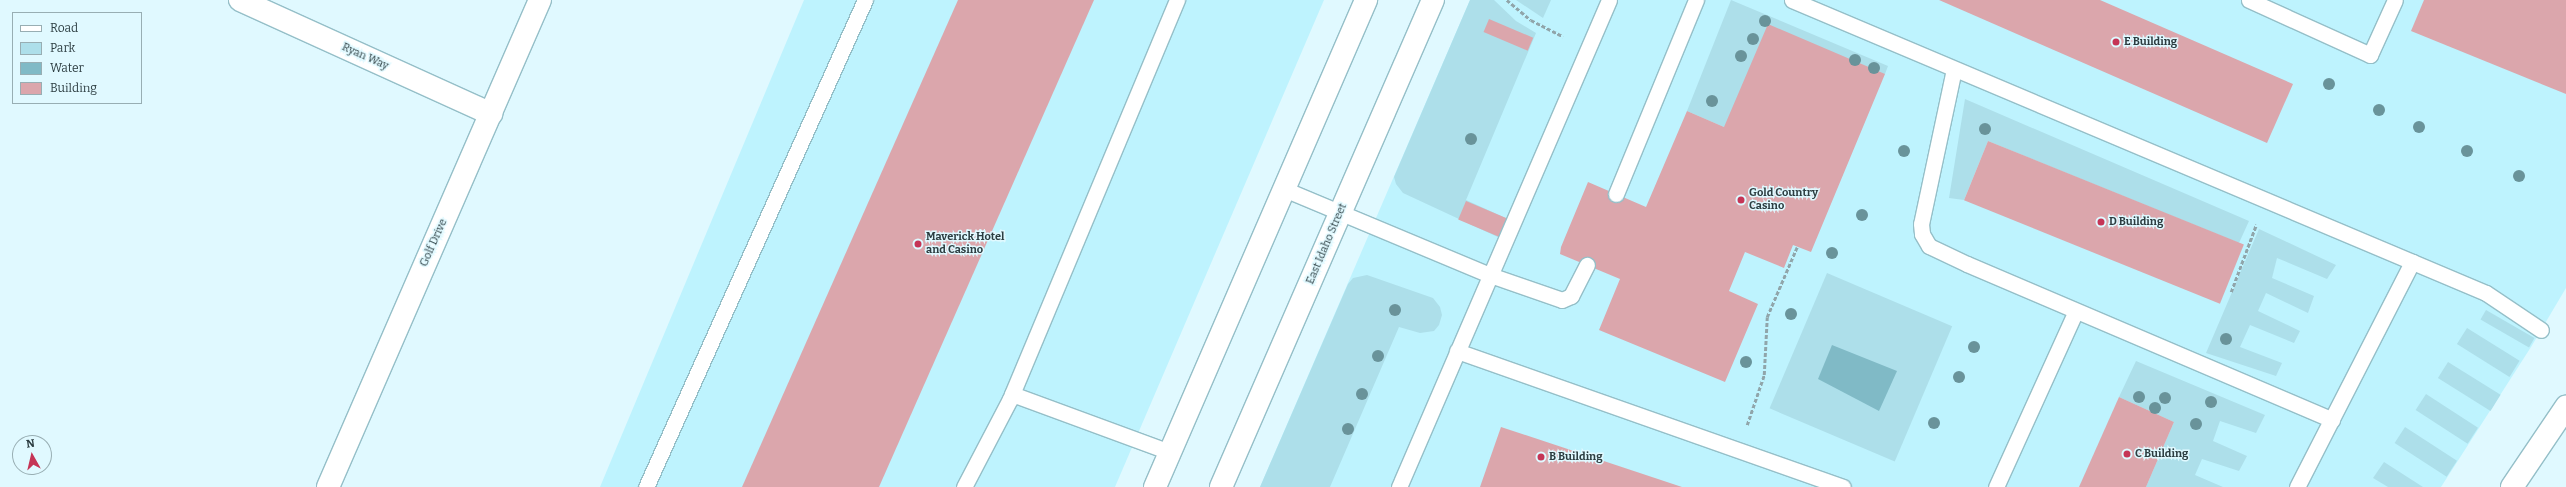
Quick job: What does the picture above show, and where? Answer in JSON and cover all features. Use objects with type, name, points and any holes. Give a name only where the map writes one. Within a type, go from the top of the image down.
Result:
[{"type":"main road","name":"Ryan Way","points":[[240,0],[491,114]]},
{"type":"main road","name":"Golf Drive","points":[[328,487],[540,0]]},
{"type":"main road","points":[[1155,487],[1366,0]]},
{"type":"main road","name":"East Idaho Street","points":[[1221,487],[1433,0]]},
{"type":"main road","points":[[2512,487],[2566,407]]},
{"type":"lane","points":[[646,487],[865,0]]},
{"type":"lane","points":[[964,487],[1012,394],[1177,0]]},
{"type":"lane","points":[[1399,487],[1610,0]]},
{"type":"lane","points":[[1616,194],[1696,0]]},
{"type":"lane","points":[[1792,0],[2497,299],[2542,330]]},
{"type":"lane","points":[[2249,0],[2370,55],[2395,0]]},
{"type":"lane","points":[[1954,69],[1921,224],[1924,241],[1929,246],[1967,264],[2332,420]]},
{"type":"lane","points":[[1284,189],[1490,275],[1562,300],[1571,296],[1586,265]]},
{"type":"lane","points":[[2297,487],[2412,262]]},
{"type":"lane","points":[[1996,487],[2076,311]]},
{"type":"lane","points":[[1457,352],[1843,487]]},
{"type":"lane","points":[[1012,394],[1170,452]]},
{"type":"path","points":[[1507,0],[1531,20],[1588,49]]},
{"type":"path","points":[[2231,292],[2265,200]]},
{"type":"path","points":[[1738,450],[1764,375],[1767,317],[1797,247]]},
{"type":"shaded area","points":[[804,0],[1324,0],[1115,487],[600,487]]},
{"type":"shaded area","points":[[1470,0],[2566,0],[2566,288],[2531,347],[2441,487],[1260,487]]},
{"type":"green space","points":[[1470,0],[1494,0],[1516,21],[1536,33],[1466,200],[1510,220],[1502,239],[1403,193],[1396,184],[1394,177]]},
{"type":"green space","points":[[1516,0],[1551,0],[1543,18]]},
{"type":"green space","points":[[1731,0],[1888,66],[1885,74],[1724,127],[1687,111]]},
{"type":"green space","points":[[1965,99],[2249,221],[2239,243],[1988,141],[1964,200],[1949,198]]},
{"type":"green space","points":[[2259,229],[2336,265],[2327,279],[2277,258],[2272,278],[2314,296],[2308,313],[2266,293],[2258,311],[2300,331],[2294,343],[2250,325],[2240,347],[2282,363],[2276,376],[2206,353]]},
{"type":"green space","points":[[1827,273],[1952,326],[1895,461],[1770,408]]},
{"type":"green space","points":[[1367,275],[1433,298],[1440,307],[1442,315],[1439,325],[1434,331],[1420,333],[1399,327],[1330,487],[1260,487],[1348,284],[1353,278]]},
{"type":"green space","points":[[2486,310],[2534,338],[2529,348],[2480,320]]},
{"type":"green space","points":[[2467,328],[2520,361],[2510,377],[2457,344]]},
{"type":"green space","points":[[2136,361],[2265,415],[2256,433],[2220,421],[2213,441],[2247,456],[2239,471],[2202,459],[2195,475],[2223,487],[2146,487],[2174,422],[2119,397]]},
{"type":"green space","points":[[2448,362],[2501,395],[2491,411],[2438,378]]},
{"type":"green space","points":[[2426,394],[2478,428],[2468,444],[2416,410]]},
{"type":"green space","points":[[2405,427],[2457,461],[2447,477],[2395,443]]},
{"type":"green space","points":[[2384,462],[2423,487],[2388,487],[2373,478]]},
{"type":"water","points":[[1832,345],[1897,371],[1879,411],[1818,379]]},
{"type":"building","name":"Maverick Hotel and Casino","points":[[958,0],[1094,0],[879,487],[742,487]]},
{"type":"building","name":"E Building","points":[[1939,0],[2100,0],[2293,84],[2267,143]]},
{"type":"building","points":[[2424,0],[2566,0],[2566,94],[2411,31]]},
{"type":"building","points":[[1489,19],[1533,38],[1528,51],[1484,32]]},
{"type":"building","name":"Gold Country Casino","points":[[1768,24],[1885,74],[1811,252],[1793,245],[1784,268],[1745,252],[1729,291],[1758,304],[1725,382],[1599,330],[1620,279],[1560,254],[1561,247],[1588,182],[1646,207],[1687,111],[1724,127]]},
{"type":"building","name":"D Building","points":[[1988,141],[2244,244],[2220,304],[1964,200]]},
{"type":"building","points":[[1466,201],[1510,220],[1502,238],[1458,219]]},
{"type":"building","name":"C Building","points":[[2119,397],[2174,422],[2146,487],[2079,487]]},
{"type":"building","name":"B Building","points":[[1501,427],[1682,487],[1480,487]]},
{"type":"place","name":"E Building","points":[[2116,42]]},
{"type":"place","name":"Gold Country Casino","points":[[1741,200]]},
{"type":"place","name":"D Building","points":[[2101,222]]},
{"type":"place","name":"Maverick Hotel and Casino","points":[[918,244]]},
{"type":"place","name":"C Building","points":[[2127,454]]},
{"type":"place","name":"B Building","points":[[1541,457]]}]
